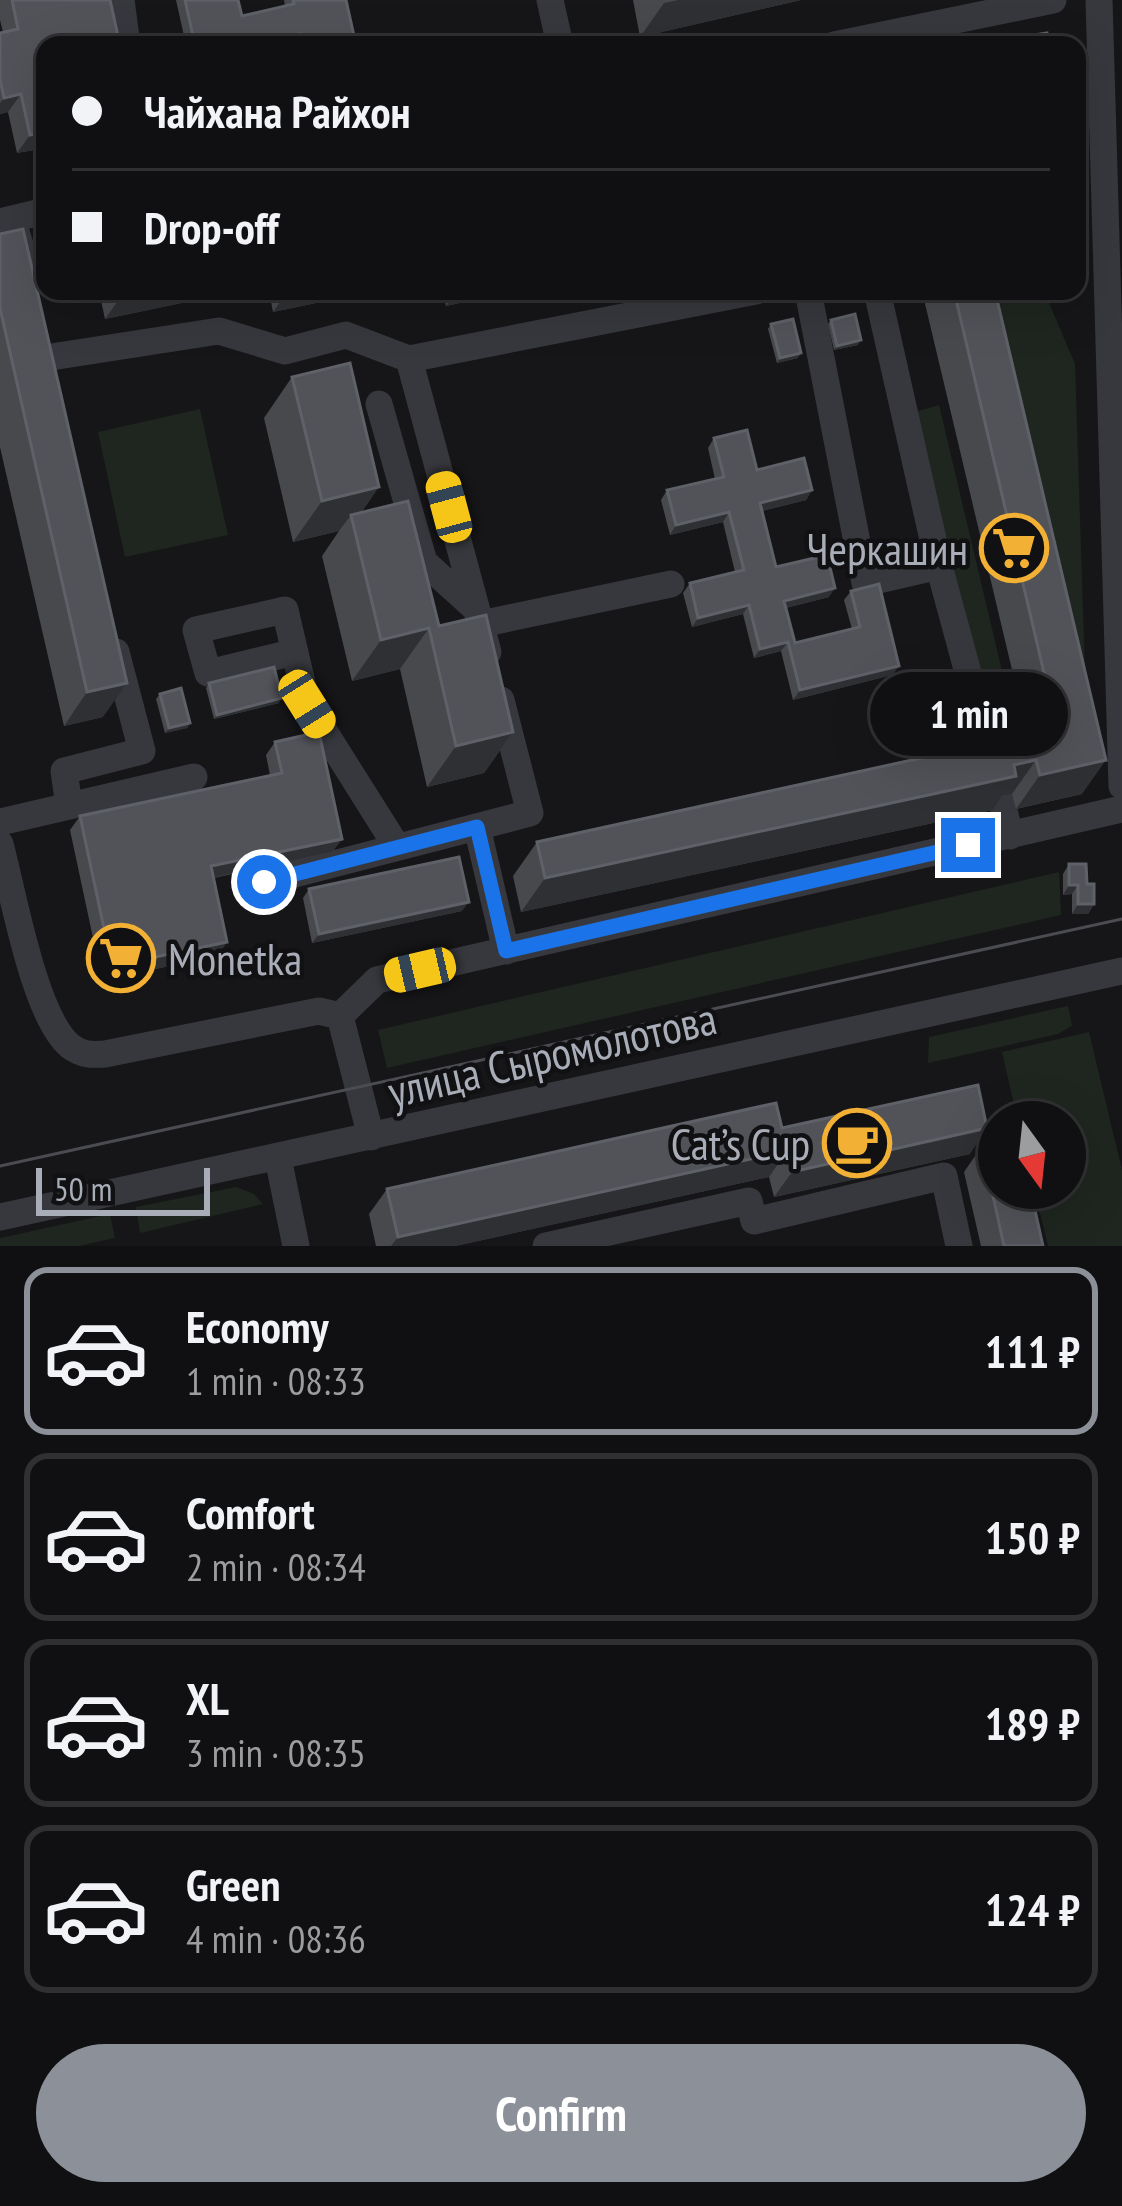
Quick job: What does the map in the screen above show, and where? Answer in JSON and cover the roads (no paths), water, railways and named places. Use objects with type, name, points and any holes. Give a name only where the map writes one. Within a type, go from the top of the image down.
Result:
[{"type":"street","points":[[121,0],[126,36]]},
{"type":"street","points":[[550,0],[558,36]]},
{"type":"street","points":[[870,36],[989,6],[1053,0]]},
{"type":"street","points":[[1099,0],[1114,240],[1122,786]]},
{"type":"street","points":[[33,290],[6,221],[36,213]]},
{"type":"street","points":[[51,357],[218,331],[285,351],[346,335],[410,359],[710,300]]},
{"type":"street","points":[[810,300],[865,583],[939,566]]},
{"type":"street","points":[[879,300],[939,566],[1010,836]]},
{"type":"street","points":[[264,882],[530,813],[410,359]]},
{"type":"street","points":[[379,404],[424,562],[479,618]]},
{"type":"street","points":[[479,618],[670,584]]},
{"type":"street","points":[[69,806],[64,771],[142,751],[110,627]]},
{"type":"street","points":[[295,652],[307,704],[397,848]]},
{"type":"street","points":[[0,822],[194,777]]},
{"type":"street","points":[[340,1016],[377,980],[1122,809]]},
{"type":"street","points":[[477,827],[506,951]]},
{"type":"street","points":[[0,844],[35,980],[50,1019],[69,1045],[87,1055],[320,1011],[340,1016]]},
{"type":"street","name":"улица Сыромолотова","points":[[0,1217],[1122,970]]},
{"type":"street","points":[[340,1016],[371,1137]]},
{"type":"street","points":[[278,1158],[296,1246]]},
{"type":"street","points":[[546,1246],[749,1201],[754,1221],[944,1176],[959,1246]]},
{"type":"tram line","points":[[0,1166],[1122,919]]},
{"type":"place","name":"Черкашин","points":[[1014,548]]},
{"type":"place","name":"Monetka","points":[[121,958]]},
{"type":"place","name":"Cat’s Cup","points":[[857,1143]]}]
